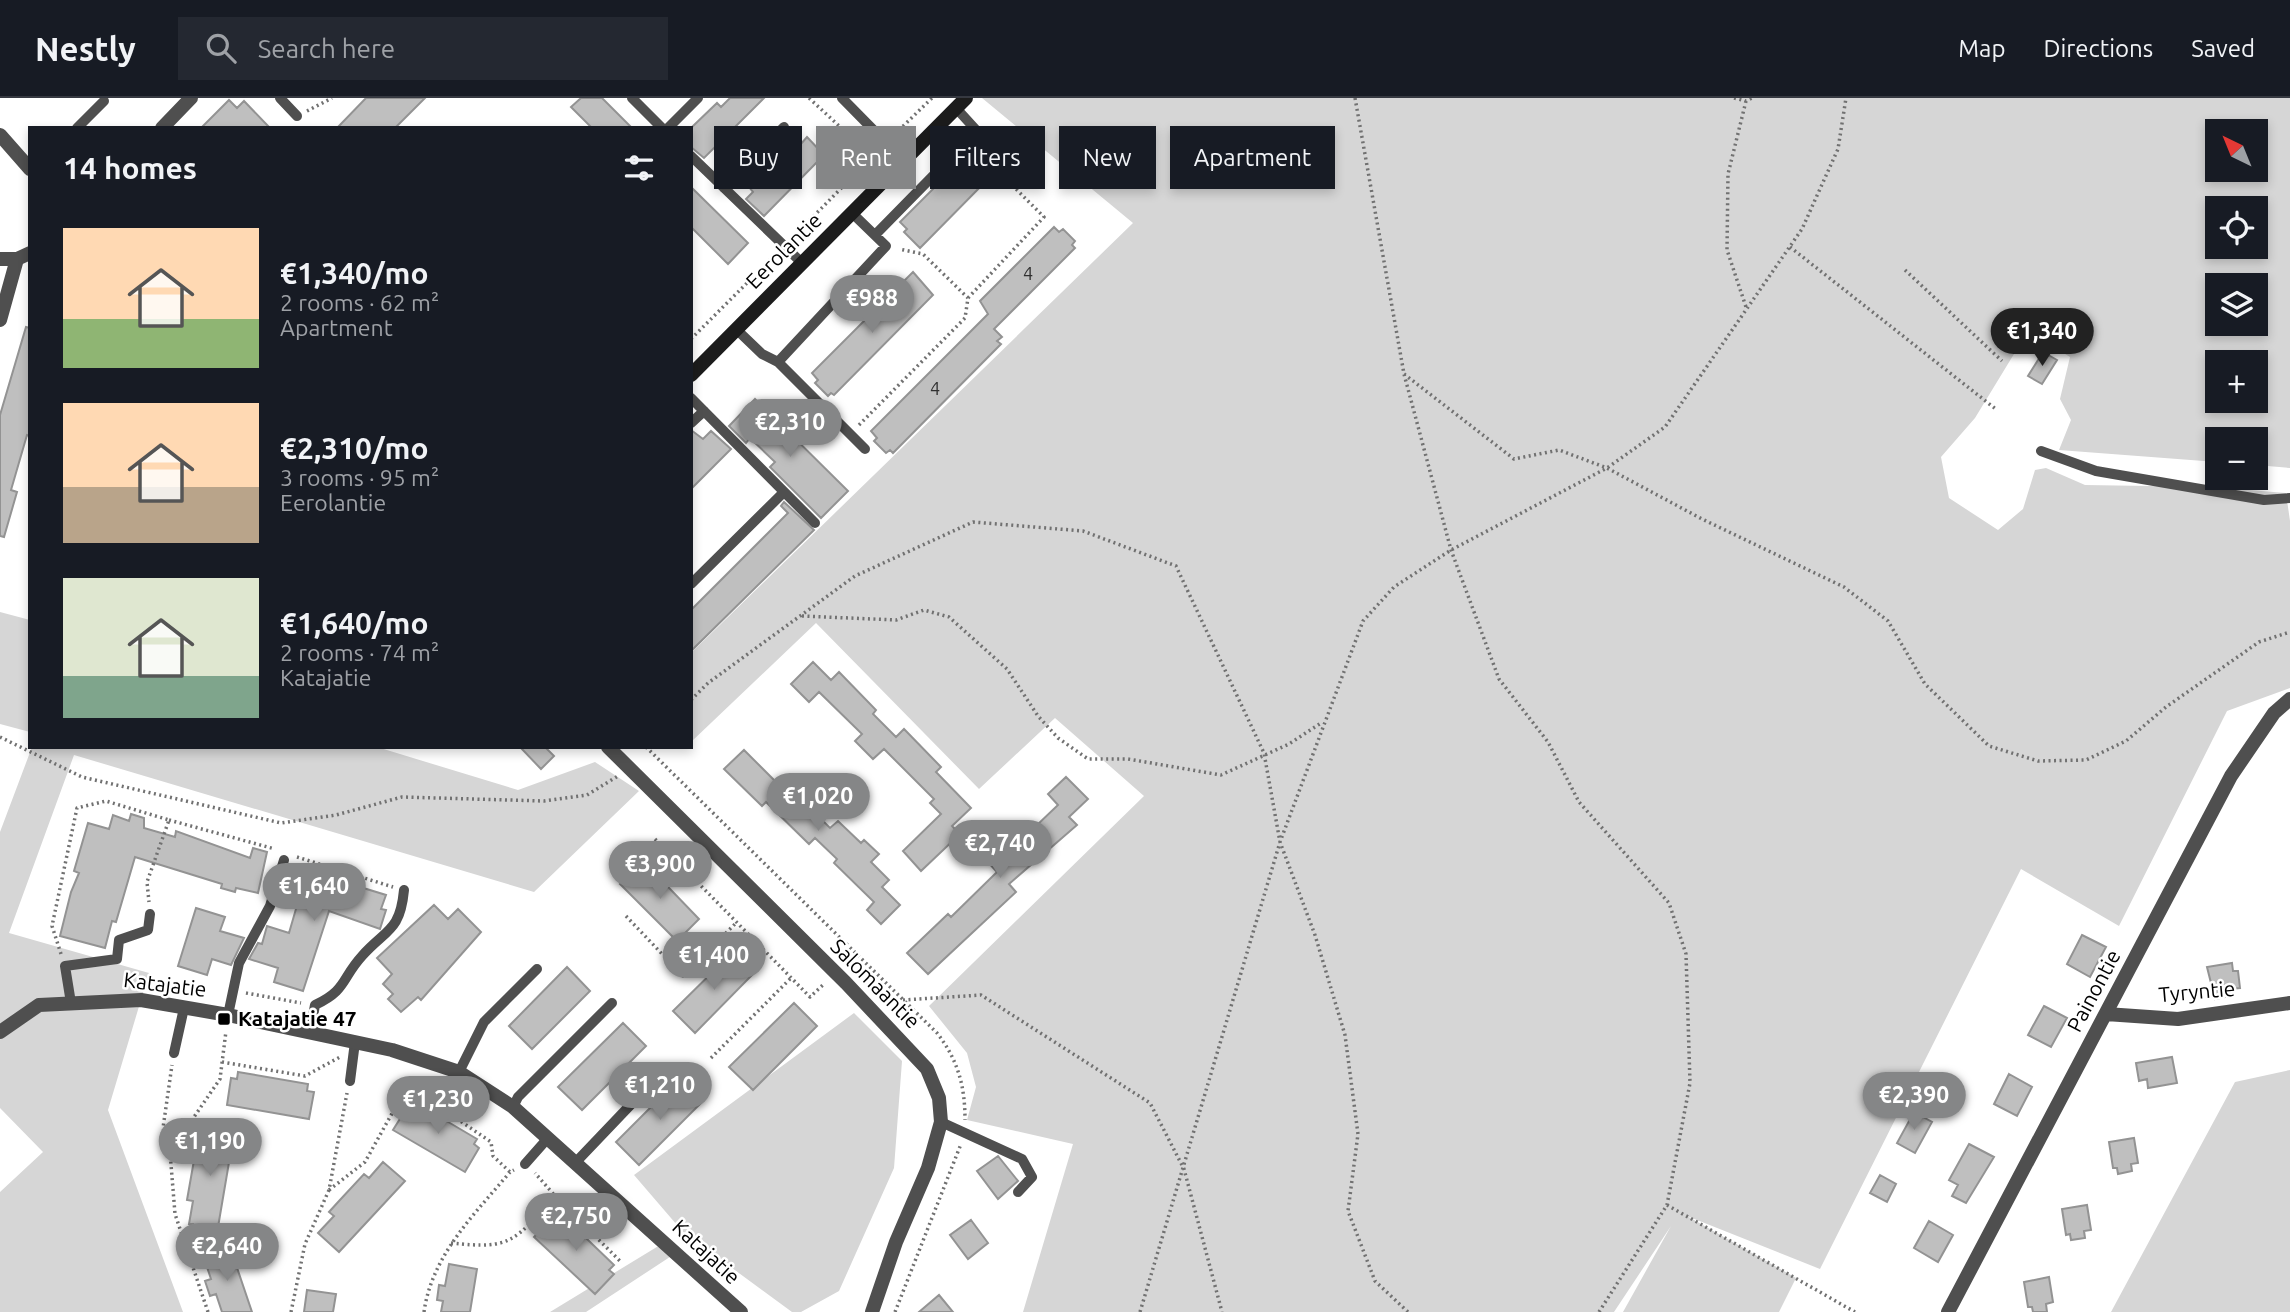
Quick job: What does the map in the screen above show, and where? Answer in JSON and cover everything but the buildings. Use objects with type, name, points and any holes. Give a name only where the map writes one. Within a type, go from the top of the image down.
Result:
[{"type":"street","points":[[164,126],[191,98]]},
{"type":"street","name":"Eerolantie","points":[[916,148],[961,103]]},
{"type":"street","points":[[0,135],[28,167]]},
{"type":"street","name":"Eerolantie","points":[[693,373],[876,189]]},
{"type":"street","points":[[0,259],[24,256],[0,320]]},
{"type":"street","name":"Painontie","points":[[1948,1312],[2231,776],[2274,713],[2290,699]]},
{"type":"street","name":"Salomaantie","points":[[610,749],[835,973],[927,1069],[939,1098],[941,1122],[928,1168],[896,1242],[872,1312]]},
{"type":"street","name":"Katajatie","points":[[0,1032],[39,1005],[141,1000],[229,1015],[392,1050],[459,1072],[513,1107],[741,1312]]},
{"type":"street","name":"Tyryntie","points":[[2106,1014],[2178,1019],[2290,1003]]},
{"type":"lane","points":[[280,98],[297,116]]},
{"type":"lane","points":[[632,98],[660,126]]},
{"type":"lane","points":[[670,126],[698,98]]},
{"type":"lane","points":[[842,98],[870,126]]},
{"type":"lane","points":[[79,126],[104,101]]},
{"type":"lane","points":[[961,103],[974,126]]},
{"type":"lane","points":[[693,158],[714,178]]},
{"type":"lane","points":[[875,234],[930,178]]},
{"type":"lane","points":[[725,189],[802,263]]},
{"type":"lane","points":[[778,362],[886,246],[852,213]]},
{"type":"lane","points":[[736,329],[762,354],[778,362],[865,449]]},
{"type":"lane","points":[[693,400],[815,523]]},
{"type":"lane","points":[[693,421],[704,411]]},
{"type":"lane","points":[[2041,450],[2096,471],[2264,500],[2290,498]]},
{"type":"lane","points":[[693,582],[784,492]]},
{"type":"lane","points":[[229,1015],[239,963],[270,906],[284,860]]},
{"type":"lane","points":[[310,1032],[315,1005],[335,996],[363,955],[388,934],[402,911],[404,890]]},
{"type":"lane","points":[[71,1003],[65,966],[117,959],[119,940],[148,930],[150,915]]},
{"type":"lane","points":[[459,1072],[484,1022],[537,969]]},
{"type":"lane","points":[[513,1107],[518,1097],[612,1003]]},
{"type":"lane","points":[[174,1053],[184,1007]]},
{"type":"lane","points":[[349,1081],[355,1042]]},
{"type":"lane","points":[[576,1162],[659,1074]]},
{"type":"lane","points":[[941,1122],[1022,1159],[1032,1177],[1018,1192]]},
{"type":"lane","points":[[524,1164],[548,1138]]},
{"type":"path","points":[[809,98],[839,126]]},
{"type":"path","points":[[904,126],[932,98]]},
{"type":"path","points":[[1354,98],[1404,374],[1451,550],[1499,678],[1548,742],[1579,802],[1669,903],[1686,954],[1690,1083],[1667,1205],[1599,1312]]},
{"type":"path","points":[[1734,98],[1746,102]]},
{"type":"path","points":[[1748,310],[1727,250],[1728,174],[1746,102],[1752,98]]},
{"type":"path","points":[[1140,1312],[1280,842],[1363,621],[1394,587],[1451,550],[1607,468],[1664,427],[1802,229],[1838,149],[1846,98]]},
{"type":"path","points":[[693,337],[839,189]]},
{"type":"path","points":[[850,434],[965,318],[968,298],[1044,217],[1016,189]]},
{"type":"path","points":[[886,246],[923,254],[968,298]]},
{"type":"path","points":[[1790,247],[1997,410]]},
{"type":"path","points":[[1905,270],[2002,360]]},
{"type":"path","points":[[1404,374],[1514,459],[1559,450],[1607,468],[1702,519],[1844,587],[1888,621],[1925,684],[1989,746],[2038,761],[2086,760],[2126,741],[2166,707],[2259,642],[2290,632]]},
{"type":"path","points":[[693,698],[708,683],[855,576],[973,522],[1083,531],[1176,566],[1264,752],[1280,842],[1315,936],[1345,1035],[1358,1134],[1348,1211],[1375,1280],[1408,1312]]},
{"type":"path","points":[[800,616],[896,620],[924,610],[949,617],[1007,669],[1038,716],[1058,738],[1088,759],[1128,759],[1221,775],[1264,752],[1289,744],[1323,722]]},
{"type":"path","points":[[0,737],[82,777],[281,823],[336,815],[402,797],[544,801],[587,795],[613,780],[644,749]]},
{"type":"path","points":[[65,966],[52,926],[77,808],[106,801],[169,820],[147,883],[150,915]]},
{"type":"path","points":[[655,839],[810,997],[835,973]]},
{"type":"path","points":[[626,916],[683,976],[737,922]]},
{"type":"path","points":[[711,1058],[791,978]]},
{"type":"path","points":[[234,991],[315,1005]]},
{"type":"path","points":[[903,1000],[981,995],[1150,1103],[1184,1169],[1222,1312]]},
{"type":"path","points":[[170,1152],[220,1079],[229,1015]]},
{"type":"path","points":[[174,1053],[163,1128],[170,1152],[175,1214],[208,1312]]},
{"type":"path","points":[[222,1062],[305,1076],[340,1057],[353,1058]]},
{"type":"path","points":[[291,1312],[305,1244],[329,1190],[349,1081]]},
{"type":"path","points":[[329,1190],[365,1162],[405,1090],[437,1105],[491,1142],[492,1156],[510,1172]]},
{"type":"path","points":[[424,1312],[428,1286],[451,1243],[510,1172],[524,1164],[620,1261]]},
{"type":"path","points":[[451,1243],[489,1247],[513,1240],[556,1198]]},
{"type":"path","points":[[1667,1205],[1855,1312]]},
{"type":"shaded area","points":[[982,98],[2290,98],[2290,468],[2268,466],[2268,427],[2205,427],[2205,461],[2059,450],[2071,420],[2060,399],[2070,357],[2028,331],[1975,418],[1941,457],[1949,498],[1998,530],[2023,509],[2035,470],[2046,468],[2085,485],[2205,487],[2205,490],[2286,493],[2290,521],[2290,688],[2227,711],[2119,926],[2021,869],[1820,1269],[1687,1216],[1796,1278],[1779,1312],[1623,1312],[1671,1226],[1614,1312],[1023,1312],[1073,1144],[967,1120],[976,1087],[967,1053],[929,1006],[1144,796],[1055,718],[979,789],[816,623],[693,740],[693,651],[1133,223],[1092,189],[1156,189],[1156,126],[1059,126],[1059,162],[1045,150],[1045,126],[1016,126]]},
{"type":"shaded area","points":[[0,612],[28,619],[28,731],[0,724]]},
{"type":"shaded area","points":[[31,749],[384,749],[518,790],[595,762],[639,791],[534,892],[74,755],[9,933],[149,973],[108,1110],[183,1312],[0,1312],[0,1192],[43,1152],[0,1108],[0,832]]},
{"type":"shaded area","points":[[854,1013],[902,1061],[894,1168],[839,1291],[801,1312],[792,1312],[683,1232],[634,1175]]},
{"type":"shaded area","points":[[2290,1070],[2290,1312],[2111,1312],[2235,1082]]},
{"type":"shaded area","points":[[665,1242],[676,1253],[586,1312],[550,1312]]},
{"type":"place","name":"Katajatie 47","points":[[224,1019]]}]
